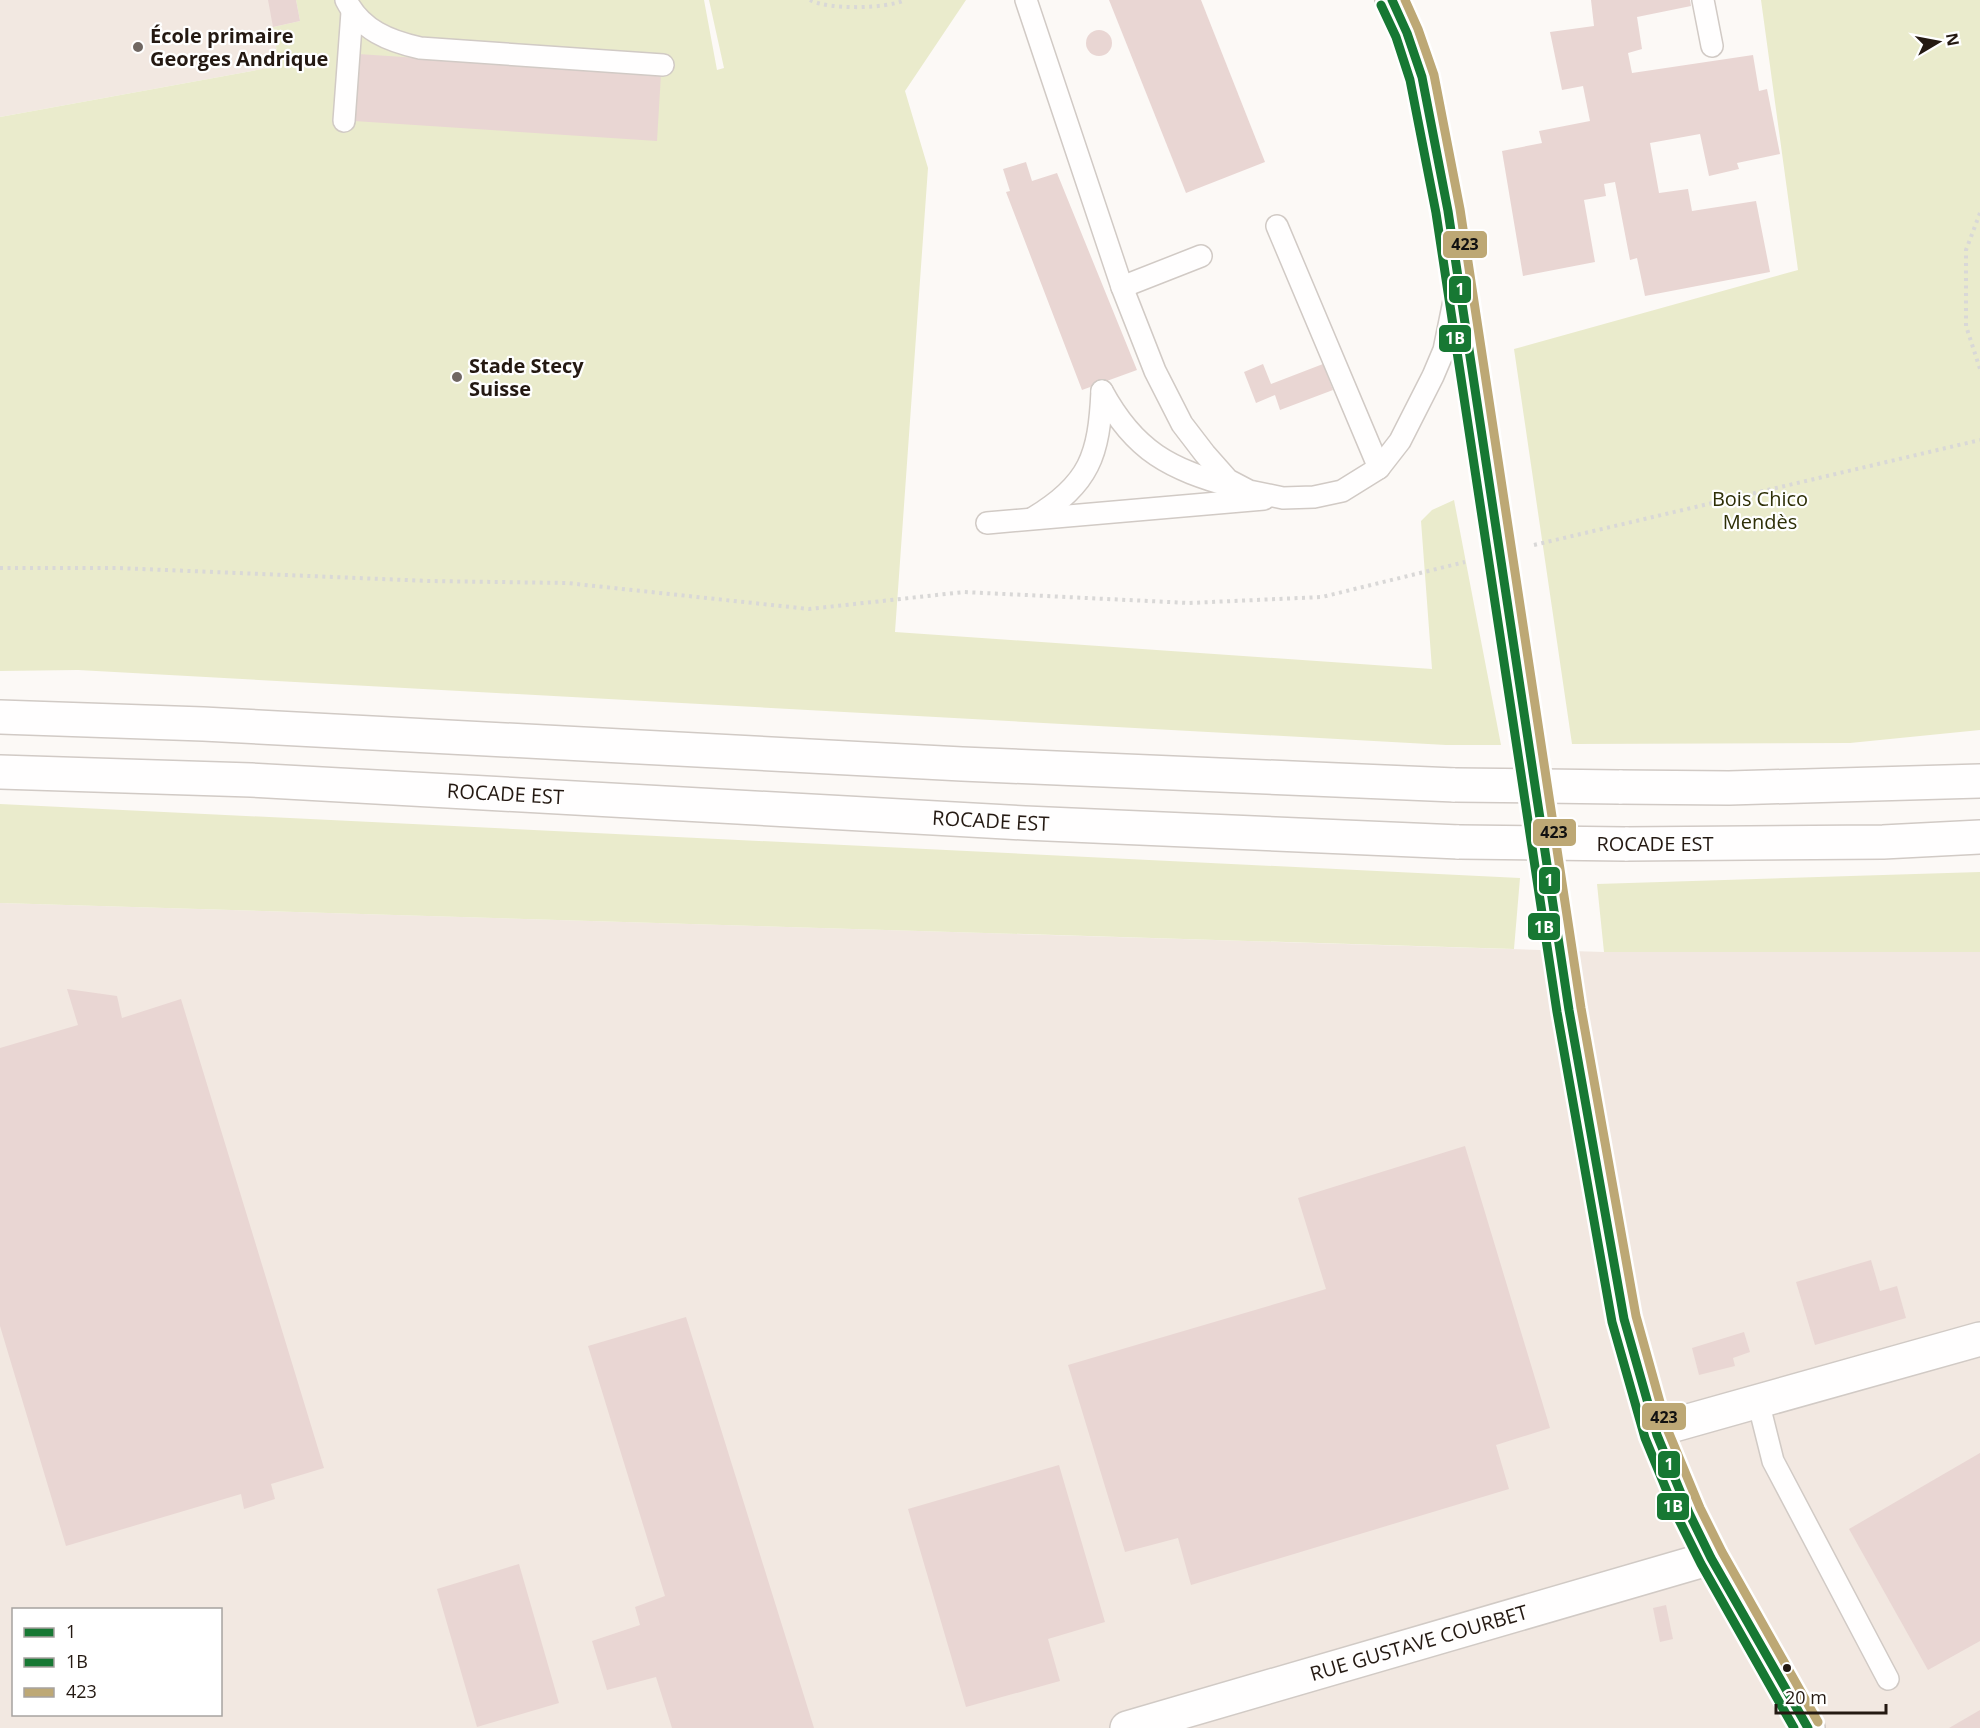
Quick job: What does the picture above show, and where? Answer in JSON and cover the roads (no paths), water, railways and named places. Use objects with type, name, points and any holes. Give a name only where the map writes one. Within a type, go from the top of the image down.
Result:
[{"type":"main road","points":[[1392,0],[1407,33],[1422,77],[1448,211],[1569,1010],[1616,1281],[1634,1361],[1656,1430],[1689,1513],[1711,1558],[1808,1728]]},
{"type":"main road","points":[[0,717],[203,724],[985,765],[1455,785],[1740,788],[1980,781]]},
{"type":"main road","name":"ROCADE EST","points":[[0,772],[251,780],[1025,823],[1459,842],[1625,844],[1872,842],[1980,837]]},
{"type":"main road","points":[[1656,1430],[1980,1339]]},
{"type":"main road","name":"RUE GUSTAVE COURBET","points":[[1127,1728],[1711,1558]]},
{"type":"lane","points":[[1026,0],[1122,287],[1155,371],[1182,424],[1205,454],[1228,480],[1249,491]]},
{"type":"lane","points":[[1703,0],[1712,46]]},
{"type":"lane","points":[[349,6],[366,25],[383,37],[400,44],[420,48],[663,65]]},
{"type":"lane","points":[[344,122],[349,6]]},
{"type":"lane","points":[[1277,226],[1378,468]]},
{"type":"lane","points":[[1122,287],[1201,256]]},
{"type":"lane","points":[[987,524],[1314,497],[1342,491],[1378,468],[1400,441],[1444,350],[1458,283]]},
{"type":"lane","points":[[1030,520],[1069,494],[1082,477],[1094,452],[1100,424],[1102,391],[1115,415],[1131,435],[1157,458],[1182,471],[1249,491],[1283,498]]},
{"type":"lane","points":[[1758,1401],[1773,1461],[1888,1679]]},
{"type":"place","name":"École primaire Georges Andrique","points":[[138,47]]},
{"type":"place","name":"Stade Stecy Suisse","points":[[457,377]]},
{"type":"park label","name":"Bois Chico Mendès","points":[[1760,510]]}]
